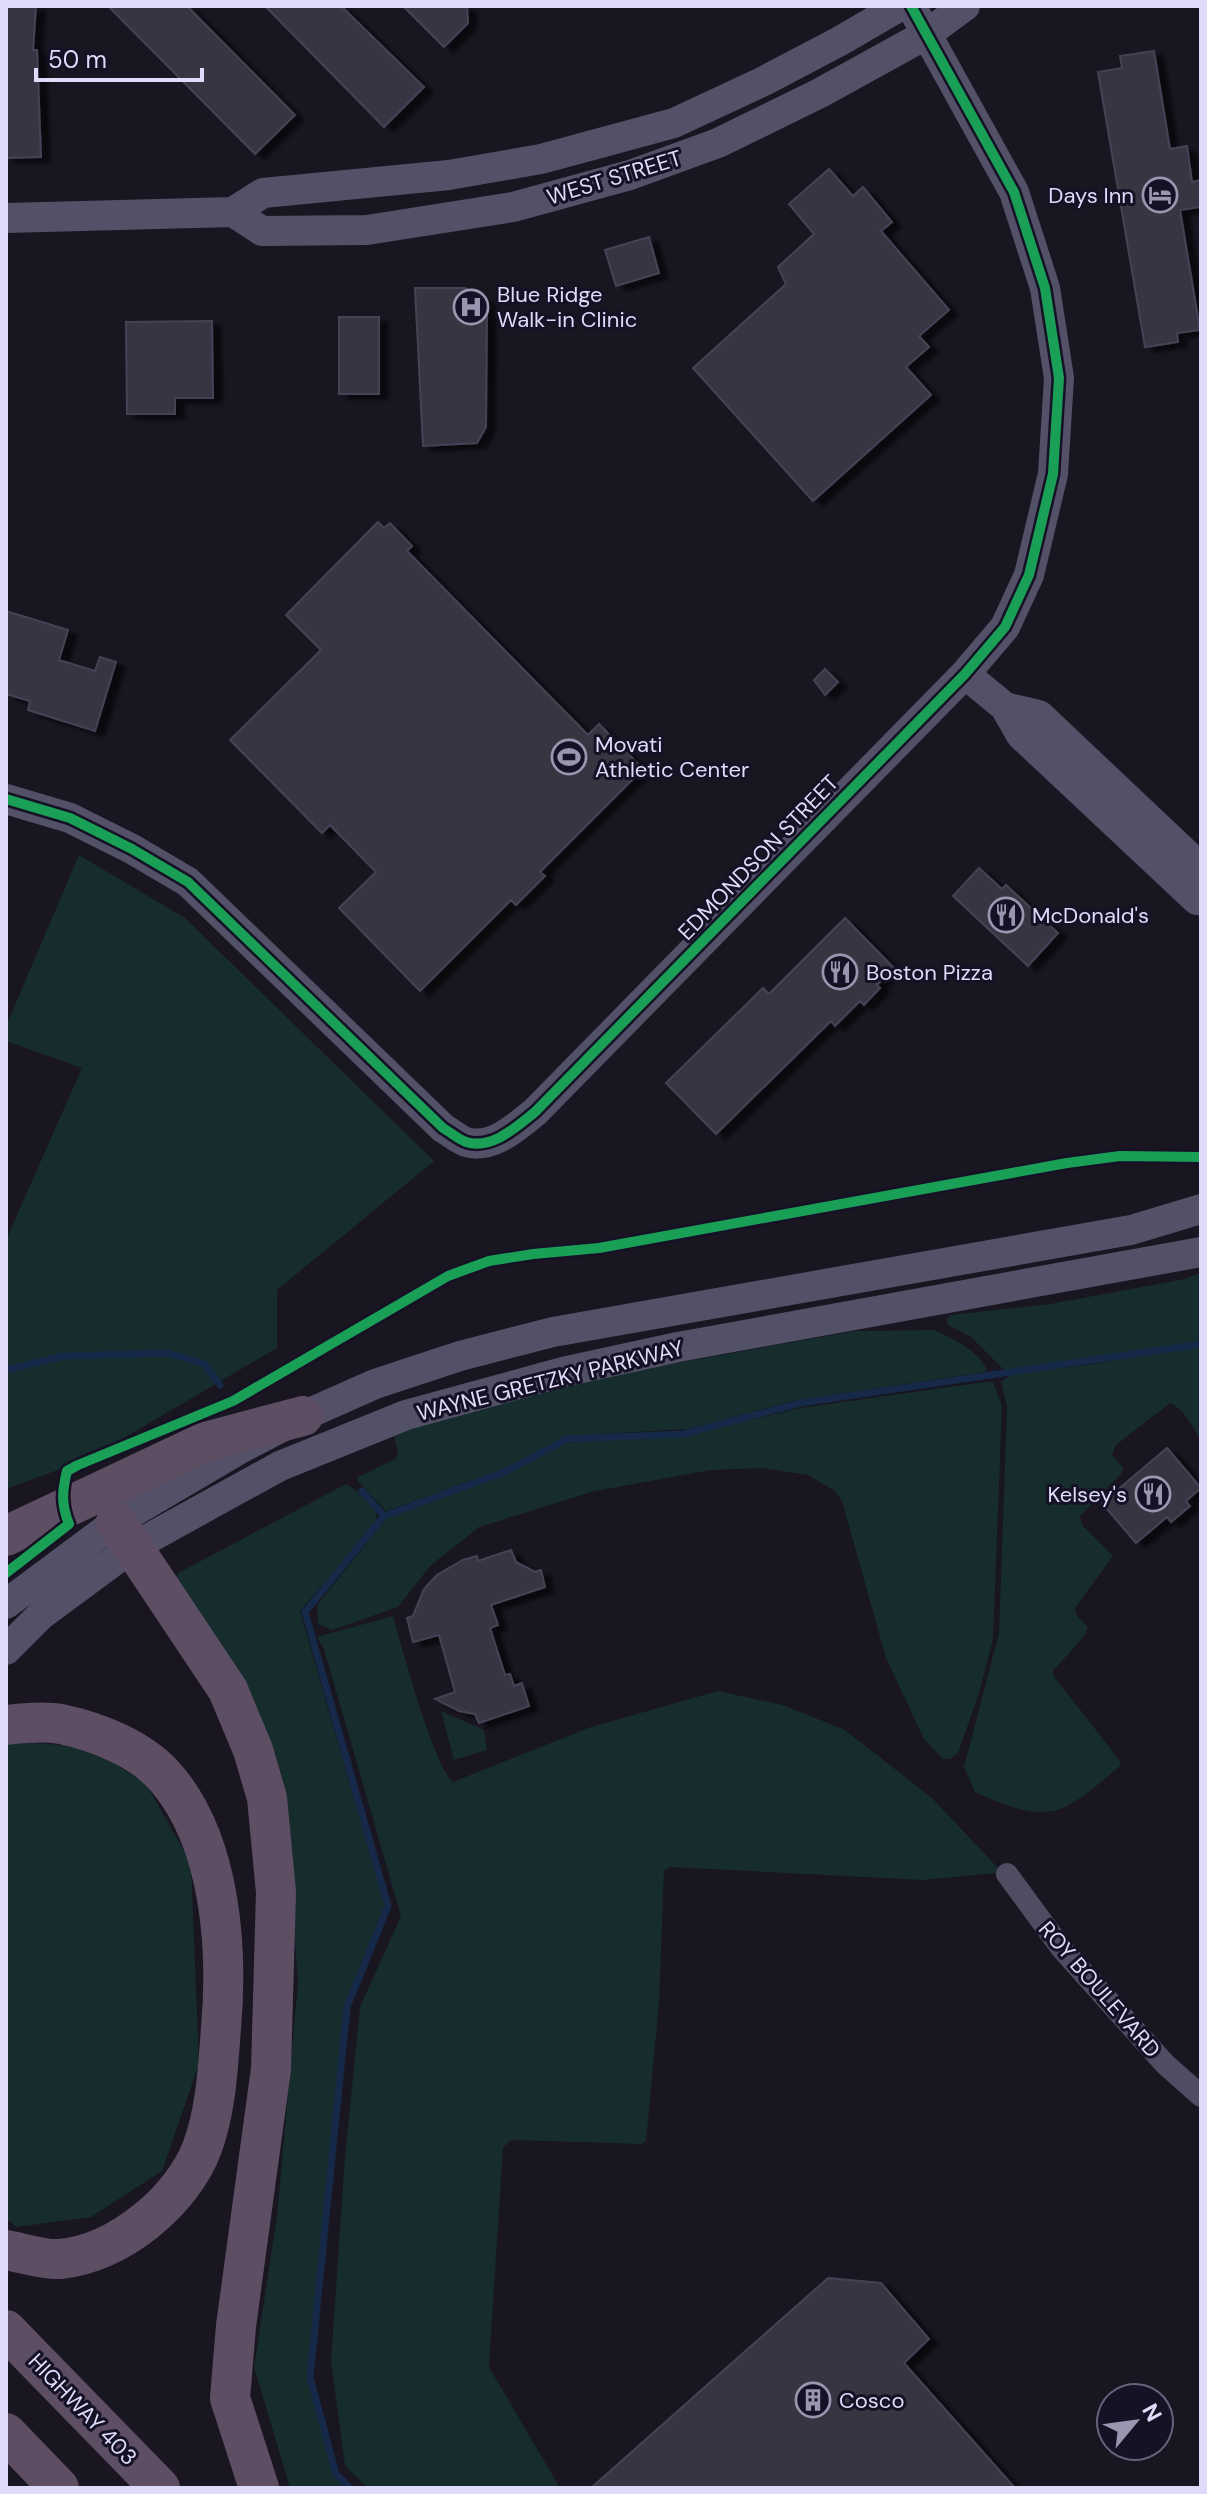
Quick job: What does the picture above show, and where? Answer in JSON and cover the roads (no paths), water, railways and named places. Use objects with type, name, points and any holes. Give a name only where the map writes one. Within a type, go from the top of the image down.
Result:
[{"type":"highway","points":[[6,1536],[205,1442],[303,1416]]},
{"type":"highway","points":[[125,1534],[228,1690],[253,1750],[267,1798],[276,1892],[271,2069],[236,2326],[230,2398],[259,2488]]},
{"type":"highway","points":[[6,1725],[58,1724],[103,1738],[144,1757],[165,1777],[185,1802],[203,1844],[224,1946],[223,2010],[209,2120],[201,2149],[190,2171],[165,2206],[127,2234],[86,2252],[59,2259],[6,2250]]},
{"type":"highway","name":"HIGHWAY 403","points":[[6,2330],[160,2488]]},
{"type":"highway","points":[[6,2433],[59,2488]]},
{"type":"main road","name":"WEST STREET","points":[[6,218],[233,212],[263,193],[477,171],[541,159],[674,123],[777,74],[900,6]]},
{"type":"main road","name":"EDMONDSON STREET","points":[[6,799],[70,818],[188,882],[443,1128],[466,1142],[489,1143],[510,1132],[535,1112],[965,674],[1005,627],[1029,575],[1053,474],[1059,378],[1045,288],[1014,192],[911,6]]},
{"type":"main road","name":"WEST STREET","points":[[233,212],[262,231],[367,230],[513,207],[630,175],[718,143],[820,93],[927,34],[965,6]]},
{"type":"main road","points":[[965,674],[1005,707],[1021,735],[1197,900],[1201,900]]},
{"type":"main road","points":[[1005,707],[1039,715],[1201,868]]},
{"type":"main road","name":"WAYNE GRETZKY PARKWAY","points":[[6,1604],[125,1534],[238,1450],[303,1416],[375,1384],[460,1356],[553,1332],[1131,1230],[1201,1209]]},
{"type":"main road","name":"WAYNE GRETZKY PARKWAY","points":[[6,1650],[125,1534],[406,1415],[563,1372],[678,1347],[1201,1252]]},
{"type":"street","name":"ROY BOULEVARD","points":[[1007,1874],[1062,1949],[1165,2064],[1201,2096]]},
{"type":"waterway","points":[[350,2488],[336,2474],[310,2377],[347,2007],[388,1906],[305,1612],[384,1516],[507,1471],[567,1439],[683,1434],[801,1403],[1201,1344]]},
{"type":"waterway","points":[[6,1370],[64,1356],[168,1353],[204,1364],[220,1385]]},
{"type":"waterway","points":[[362,1491],[384,1516]]},
{"type":"place","name":"Days Inn","points":[[1160,195]]},
{"type":"place","name":"Blue Ridge Walk-in Clinic","points":[[471,307]]},
{"type":"place","name":"Movati Athletic Center","points":[[569,757]]},
{"type":"place","name":"McDonald's","points":[[1006,915]]},
{"type":"place","name":"Boston Pizza","points":[[840,972]]},
{"type":"place","name":"Kelsey's","points":[[1153,1494]]},
{"type":"place","name":"Cosco","points":[[813,2400]]}]
